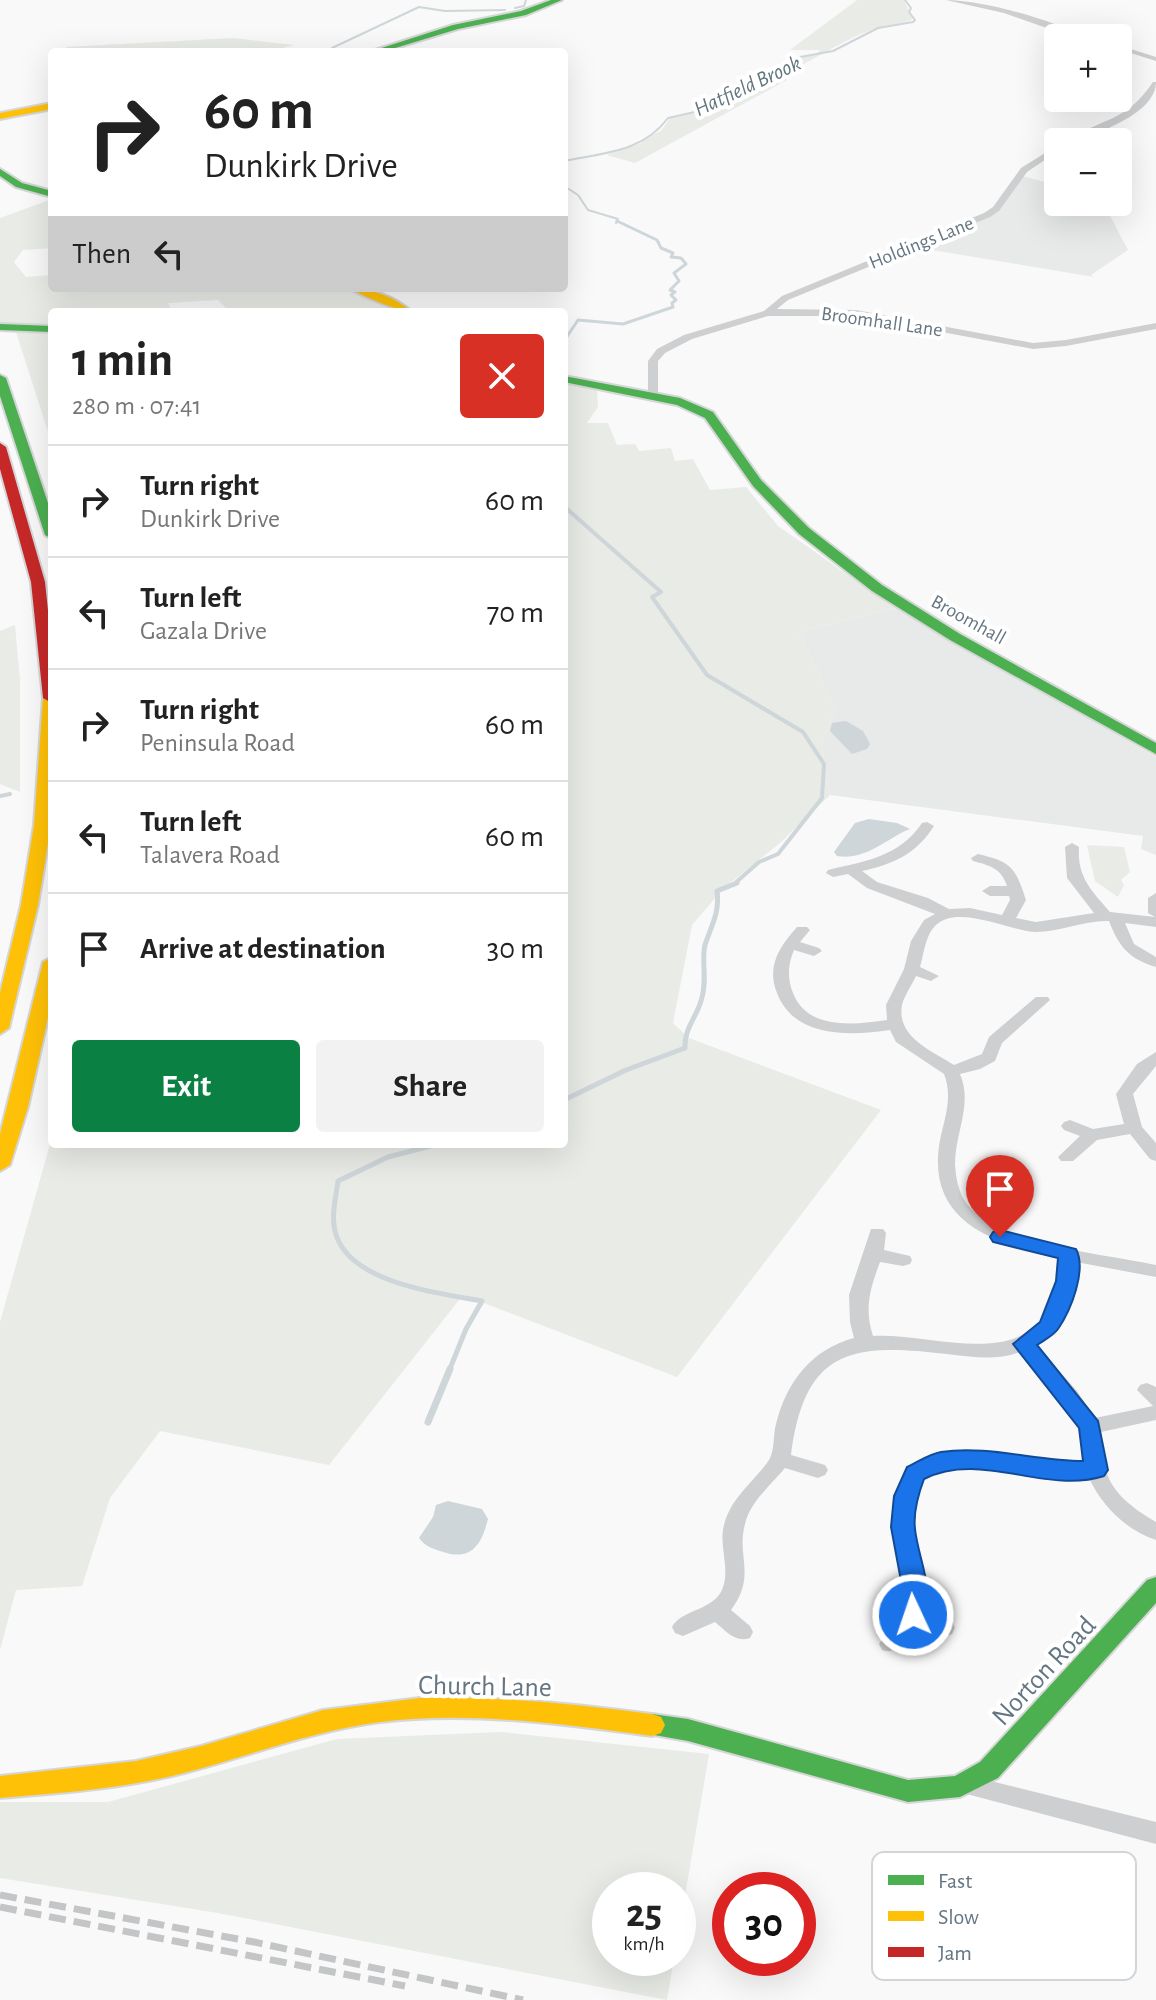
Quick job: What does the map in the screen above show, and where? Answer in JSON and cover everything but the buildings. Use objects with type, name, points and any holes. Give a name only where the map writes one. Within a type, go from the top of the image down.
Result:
[{"type":"main road","points":[[386,48],[456,27],[523,13],[558,0]]},
{"type":"main road","points":[[0,116],[48,107]]},
{"type":"main road","points":[[0,172],[19,185],[48,193]]},
{"type":"main road","points":[[366,292],[401,308]]},
{"type":"main road","points":[[0,327],[48,329]]},
{"type":"main road","points":[[0,378],[48,521]]},
{"type":"main road","name":"Broomhall","points":[[568,380],[680,402],[709,415],[757,483],[804,531],[914,613],[1156,749]]},
{"type":"main road","points":[[0,447],[17,497],[38,582],[47,646],[48,684]]},
{"type":"main road","points":[[0,1028],[32,898],[44,822],[48,742]]},
{"type":"main road","points":[[0,1165],[18,1107],[48,979]]},
{"type":"main road","name":"Norton Road","points":[[967,1785],[989,1770],[1156,1587]]},
{"type":"main road","name":"Church Lane","points":[[0,1787],[52,1785],[112,1777],[179,1763],[332,1719],[434,1709],[549,1712],[688,1730],[908,1791],[938,1792],[967,1785]]},
{"type":"street","points":[[949,0],[1006,11],[1044,24]]},
{"type":"street","points":[[1132,51],[1156,59]]},
{"type":"street","points":[[1099,128],[1131,113],[1144,102],[1156,84]]},
{"type":"street","name":"Holdings Lane","points":[[767,313],[785,298],[987,215],[996,209],[1028,166],[1044,156]]},
{"type":"street","name":"Broomhall Lane","points":[[653,397],[653,361],[661,351],[688,337],[767,313],[856,313],[1033,346],[1156,326]]},
{"type":"street","points":[[833,873],[888,860],[903,853],[927,826]]},
{"type":"street","points":[[1072,847],[1069,868],[1074,878],[1110,916],[1124,945],[1134,955],[1156,962]]},
{"type":"street","points":[[978,858],[1007,867],[1012,874],[1018,900],[1007,921]]},
{"type":"street","points":[[851,869],[864,882],[916,897],[946,914]]},
{"type":"street","points":[[990,891],[1015,891]]},
{"type":"street","points":[[1156,898],[1154,923],[1110,916],[1036,927],[970,913],[946,914],[929,923],[919,941],[912,969],[894,1005],[895,1024],[902,1038],[951,1071],[958,1083],[960,1099],[947,1156],[950,1193],[968,1218],[1000,1237],[1156,1271]]},
{"type":"street","points":[[802,930],[783,952],[780,976],[787,1003],[793,1011],[824,1026],[847,1030],[895,1024]]},
{"type":"street","points":[[790,944],[814,951]]},
{"type":"street","points":[[912,969],[931,976]]},
{"type":"street","points":[[951,1071],[989,1057],[995,1041],[1042,1000]]},
{"type":"street","points":[[1156,1057],[1143,1068],[1124,1094],[1134,1128],[1156,1155]]},
{"type":"street","points":[[1070,1126],[1092,1135],[1134,1128]]},
{"type":"street","points":[[1067,1157],[1092,1135]]},
{"type":"street","points":[[865,1341],[859,1324],[856,1296],[876,1255],[877,1233]]},
{"type":"street","points":[[683,1627],[718,1611],[730,1599],[737,1580],[733,1528],[749,1495],[780,1459],[788,1409],[821,1361],[843,1347],[865,1341],[997,1352],[1024,1344],[1048,1327],[1060,1303],[1067,1281],[1069,1254]]},
{"type":"street","points":[[876,1255],[903,1260]]},
{"type":"street","points":[[1024,1344],[1090,1427],[1096,1470],[1110,1498],[1136,1521],[1156,1532]]},
{"type":"street","points":[[1090,1427],[1156,1413]]},
{"type":"street","points":[[780,1459],[818,1470]]},
{"type":"street","points":[[890,1644],[913,1615],[916,1597],[903,1527],[906,1496],[915,1473],[939,1461],[967,1459],[1049,1470],[1096,1470]]},
{"type":"street","points":[[718,1611],[742,1632]]},
{"type":"street","points":[[913,1615],[944,1628]]},
{"type":"street","points":[[967,1785],[1156,1833]]},
{"type":"shaded area","points":[[857,0],[904,0],[913,19],[865,32],[841,44],[781,76],[787,80],[635,163],[607,155],[642,143],[643,139],[661,131],[670,118],[699,112],[750,86],[759,77],[801,57],[816,55],[820,50],[790,50]]},
{"type":"shaded area","points":[[233,38],[294,45],[283,48],[66,47]]},
{"type":"shaded area","points":[[1023,176],[1044,182],[1044,216],[1110,216],[1128,250],[1091,275],[1094,277],[920,248],[998,212]]},
{"type":"shaded area","points":[[48,200],[48,248],[23,250],[14,262],[26,277],[48,275],[48,292],[354,292],[389,308],[226,308],[218,300],[168,303],[170,308],[48,308],[48,325],[0,323],[0,218]]},
{"type":"shaded area","points":[[16,332],[48,333],[48,432]]},
{"type":"shaded area","points":[[568,384],[597,391],[598,407],[587,423],[608,423],[617,445],[635,444],[639,451],[671,448],[675,461],[693,459],[710,490],[746,487],[778,526],[895,608],[799,632],[835,708],[822,744],[830,795],[781,842],[723,889],[692,925],[673,1023],[689,1038],[881,1110],[677,1377],[463,1295],[329,1465],[160,1431],[110,1498],[82,1586],[16,1590],[0,1650],[0,1322],[49,1148],[568,1148]]},
{"type":"shaded area","points":[[895,608],[1156,757],[1156,855],[1141,849],[1143,836],[830,795],[822,744],[835,708],[799,632]]},
{"type":"shaded area","points":[[15,625],[20,680],[20,792],[0,784],[0,631]]},
{"type":"shaded area","points":[[846,721],[863,731],[870,744],[867,749],[852,754],[830,731],[832,723]]},
{"type":"shaded area","points":[[869,819],[897,823],[910,829],[867,852],[848,857],[837,856],[834,852],[855,823]]},
{"type":"shaded area","points":[[1087,845],[1124,847],[1130,872],[1121,880],[1124,885],[1118,897],[1095,881]]},
{"type":"shaded area","points":[[448,1501],[482,1509],[488,1519],[478,1544],[467,1553],[459,1555],[440,1551],[419,1538],[433,1517],[436,1505]]},
{"type":"shaded area","points":[[502,1732],[709,1754],[689,1872],[592,1872],[592,1976],[671,1976],[667,2000],[218,1913],[0,1878],[0,1802],[108,1802],[337,1739]]},
{"type":"waterway","points":[[515,8],[524,6],[526,0]]},
{"type":"waterway","name":"Hatfield Brook","points":[[568,160],[635,144],[647,138],[668,118],[699,111],[754,83],[755,78],[800,57],[833,51],[878,28],[913,22],[915,20],[909,12],[911,8],[905,0]]},
{"type":"waterway","points":[[332,48],[419,7],[445,11],[505,10]]},
{"type":"waterway","name":"Hatfield Brook","points":[[568,189],[578,195],[588,210],[617,221]]},
{"type":"waterway","name":"Hatfield Brook","points":[[568,335],[578,320],[623,324],[673,307],[672,303],[676,300],[671,295],[675,292],[670,290],[679,281],[674,273],[686,264],[681,258],[671,257],[673,253],[661,248],[657,240],[617,221]]},
{"type":"waterway","points":[[568,510],[661,592],[652,597],[707,675],[803,732],[824,764],[822,798],[778,854],[759,862],[734,884]]},
{"type":"waterway","name":"Hatfield Brook","points":[[0,796],[10,794]]},
{"type":"waterway","points":[[568,1098],[626,1070],[685,1048],[686,1035],[703,993],[704,951],[716,913],[717,891],[734,884]]},
{"type":"waterway","points":[[423,1148],[388,1157],[338,1181],[334,1206],[335,1231],[343,1249],[357,1263],[375,1274],[420,1289],[482,1301],[466,1329],[449,1371]]},
{"type":"waterway","points":[[428,1422],[450,1369]]},
{"type":"railway","points":[[0,1895],[254,1942],[523,2000]]},
{"type":"railway","points":[[0,1907],[405,1986]]},
{"type":"traffic: fast","points":[[386,48],[456,27],[523,13],[558,0]]},
{"type":"traffic: fast","points":[[0,172],[19,185],[48,193]]},
{"type":"traffic: fast","points":[[0,327],[48,329]]},
{"type":"traffic: fast","points":[[0,378],[48,523]]},
{"type":"traffic: fast","points":[[568,380],[680,402],[709,415],[757,483],[804,531],[877,588],[955,637],[1156,749]]},
{"type":"traffic: fast","points":[[652,1725],[688,1730],[908,1791],[960,1786],[989,1770],[1156,1587]]},
{"type":"traffic: slow","points":[[0,116],[48,107]]},
{"type":"traffic: slow","points":[[366,292],[401,308]]},
{"type":"traffic: slow","points":[[0,1028],[37,865],[48,763]]},
{"type":"traffic: slow","points":[[0,1165],[18,1107],[48,979]]},
{"type":"traffic: slow","points":[[0,1787],[91,1779],[158,1768],[302,1726],[382,1711],[498,1709],[652,1725]]},
{"type":"traffic: jam","points":[[0,447],[38,582],[48,679]]},
{"type":"route","points":[[913,1615],[916,1597],[903,1527],[906,1496],[915,1473],[939,1461],[967,1459],[1049,1470],[1096,1470],[1090,1427],[1024,1344],[1048,1327],[1067,1281],[1069,1254],[1000,1237]]}]
